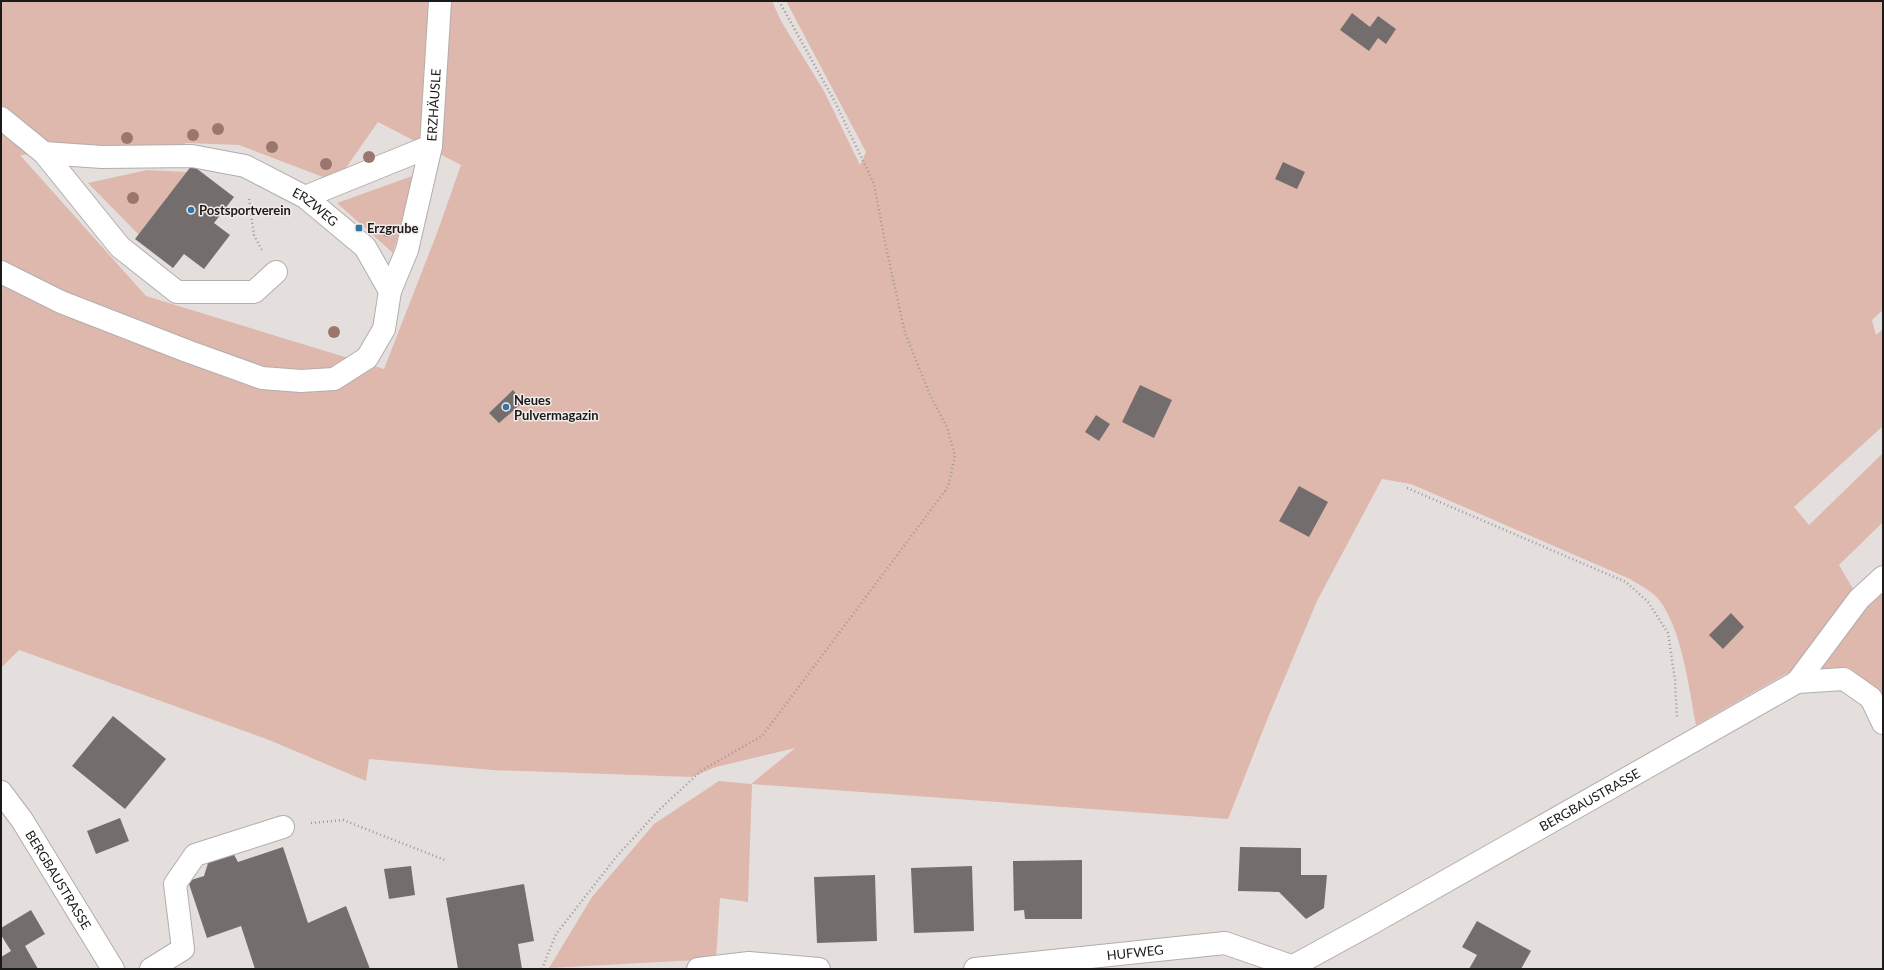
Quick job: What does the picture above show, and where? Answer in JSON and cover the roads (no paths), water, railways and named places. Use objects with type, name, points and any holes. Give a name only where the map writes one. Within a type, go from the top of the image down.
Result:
[{"type":"street","name":"ERZHÄUSLE","points":[[305,197],[431,146],[440,1]]},
{"type":"street","points":[[1,118],[44,153],[120,247],[177,292],[254,292],[276,272]]},
{"type":"street","points":[[1,272],[61,302],[187,351],[262,378],[301,381],[334,378],[367,358],[384,329],[390,290],[407,250],[431,146]]},
{"type":"street","name":"ERZWEG","points":[[44,153],[102,157],[192,156],[245,166],[305,197],[365,247],[390,290]]},
{"type":"street","points":[[1797,682],[1859,599],[1883,577]]},
{"type":"street","name":"BERGBAUSTRASSE","points":[[1289,968],[1372,923],[1797,682],[1844,679],[1871,698],[1883,723]]},
{"type":"street","name":"BERGBAUSTRASSE","points":[[1,792],[22,820],[113,969]]},
{"type":"street","points":[[151,969],[183,949],[175,884],[195,855],[283,826]]},
{"type":"street","name":"HUFWEG","points":[[975,969],[1225,943],[1289,968]]},
{"type":"street","points":[[698,969],[749,963],[819,969]]},
{"type":"place","name":"Postsportverein","points":[[191,210]]},
{"type":"place","name":"Erzgrube","points":[[359,228]]},
{"type":"place","name":"Neues Pulvermagazin","points":[[506,407]]}]
